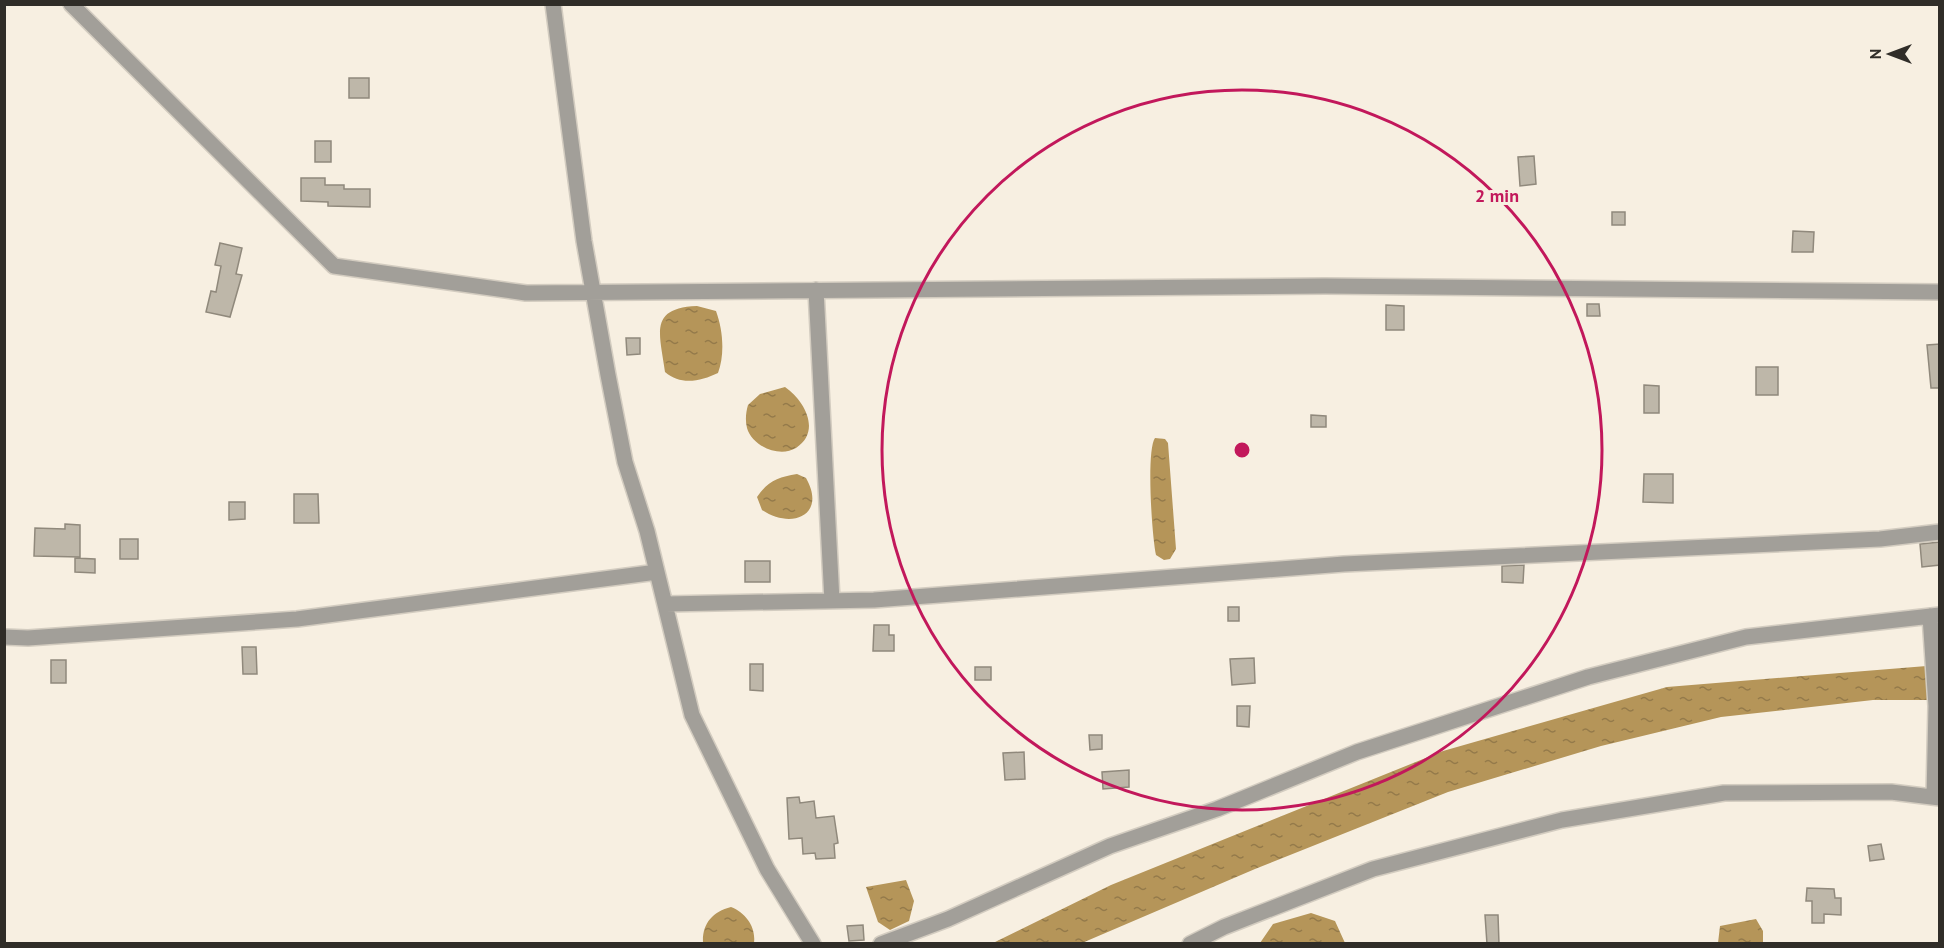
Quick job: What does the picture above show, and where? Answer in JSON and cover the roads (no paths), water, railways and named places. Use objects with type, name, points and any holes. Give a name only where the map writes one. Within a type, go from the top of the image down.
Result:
[{"type":"street","points":[[71,4],[334,266],[526,293],[1325,286],[1940,292]]},
{"type":"street","points":[[553,4],[593,292],[625,462],[666,604],[692,715],[767,869],[813,944]]},
{"type":"street","points":[[816,290],[832,601]]},
{"type":"street","points":[[666,604],[874,600],[1344,564],[1880,539],[1940,532]]},
{"type":"street","points":[[4,637],[28,638],[297,619],[657,572]]},
{"type":"street","points":[[881,944],[948,919],[1110,846],[1216,809],[1357,752],[1588,677],[1746,637],[1935,615],[1937,798],[1891,792],[1724,793],[1562,820],[1373,870],[1224,927],[1190,944]]},
{"type":"water","points":[[697,306],[716,311],[720,326],[722,358],[718,373],[705,378],[684,381],[665,372],[661,326],[664,318],[671,312]]},
{"type":"water","points":[[785,387],[804,408],[809,425],[804,441],[796,448],[782,452],[767,449],[754,440],[747,428],[746,416],[748,405],[760,394]]},
{"type":"water","points":[[1155,438],[1165,439],[1168,443],[1176,549],[1170,559],[1164,560],[1156,555],[1153,531],[1150,476],[1152,446]]},
{"type":"water","points":[[797,474],[806,478],[811,491],[812,501],[809,510],[795,518],[784,519],[762,510],[757,497],[765,487],[779,478]]},
{"type":"water","points":[[1939,665],[1939,700],[1873,700],[1721,717],[1601,746],[1448,792],[1255,869],[1082,943],[991,944],[1111,885],[1443,751],[1667,687]]},
{"type":"water","points":[[906,880],[914,901],[909,921],[890,930],[878,922],[866,887]]},
{"type":"water","points":[[731,907],[749,921],[752,926],[754,943],[703,943],[706,925],[718,912]]},
{"type":"water","points":[[1311,913],[1335,921],[1345,943],[1260,943],[1273,924]]},
{"type":"water","points":[[1756,919],[1763,931],[1763,943],[1718,943],[1720,926]]}]
